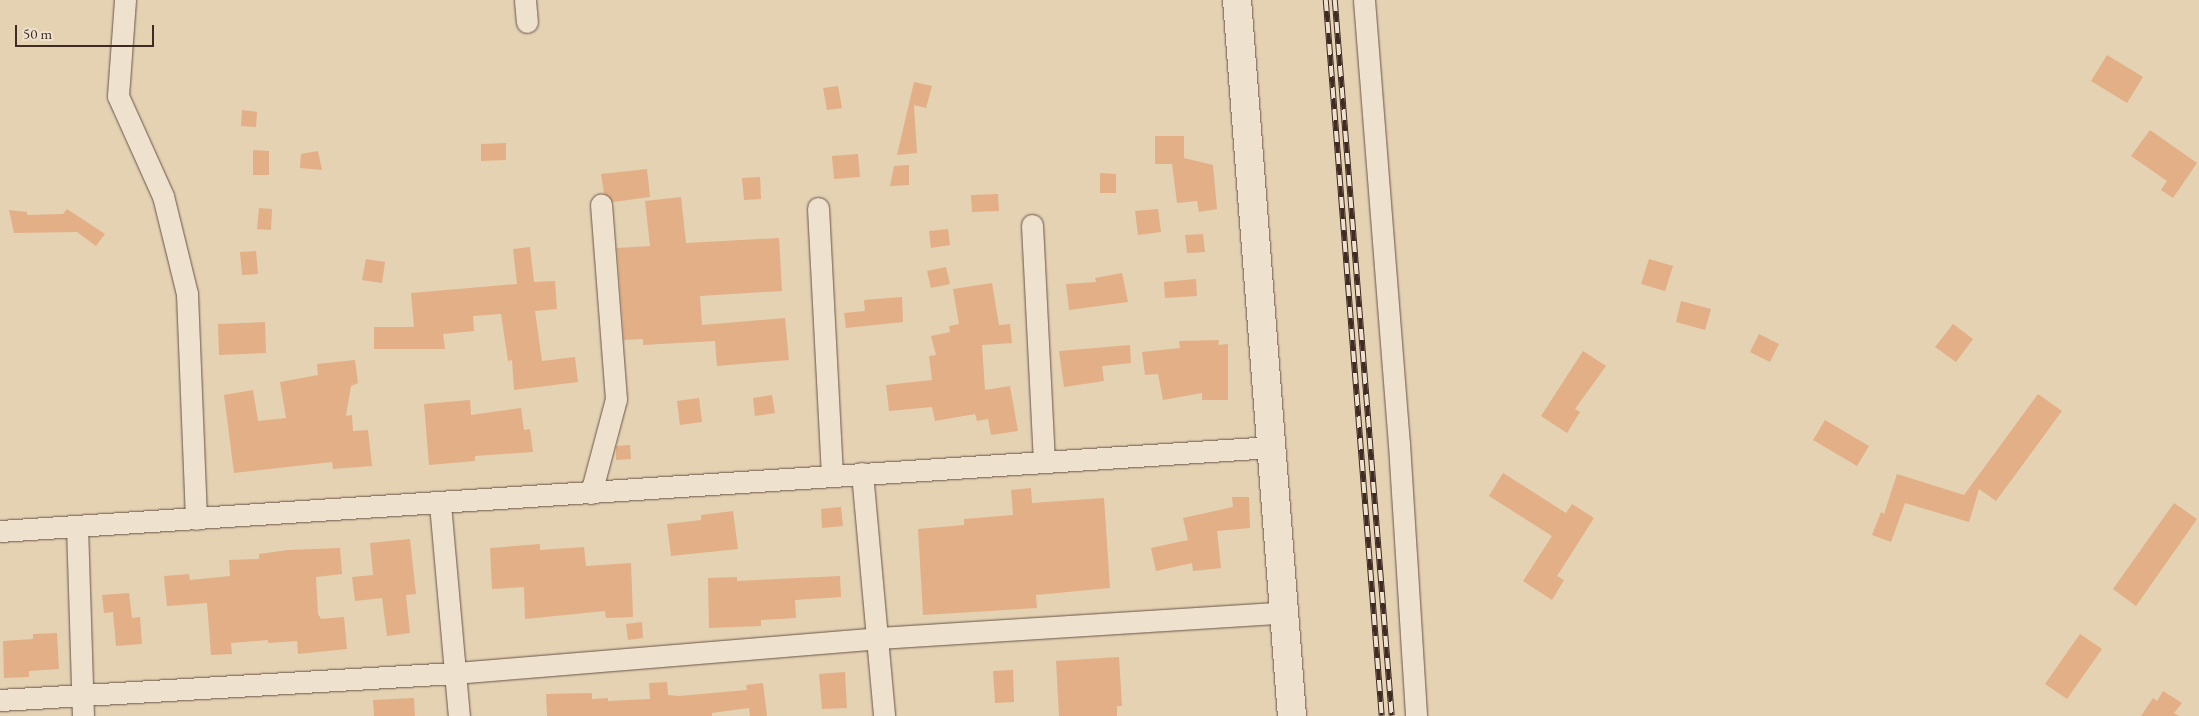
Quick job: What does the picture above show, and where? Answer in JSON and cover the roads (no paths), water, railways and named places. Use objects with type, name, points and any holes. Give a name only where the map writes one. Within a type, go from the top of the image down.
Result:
[{"type":"street","points":[[125,0],[118,96],[163,196],[188,294],[196,519]]},
{"type":"street","points":[[525,0],[528,22]]},
{"type":"street","points":[[1237,0],[1273,447],[1292,716]]},
{"type":"street","points":[[1364,0],[1399,444],[1416,716]]},
{"type":"street","points":[[591,493],[616,400],[601,205]]},
{"type":"street","points":[[818,208],[832,476]]},
{"type":"street","points":[[1032,225],[1044,461]]},
{"type":"street","points":[[0,531],[440,504],[862,473],[1273,447]]},
{"type":"street","points":[[862,473],[884,716]]},
{"type":"street","points":[[440,504],[459,716]]},
{"type":"street","points":[[77,526],[83,716]]},
{"type":"street","points":[[0,700],[455,673],[877,638],[1285,612]]},
{"type":"railway","points":[[1326,0],[1382,716]]},
{"type":"railway","points":[[1335,0],[1392,716]]}]
